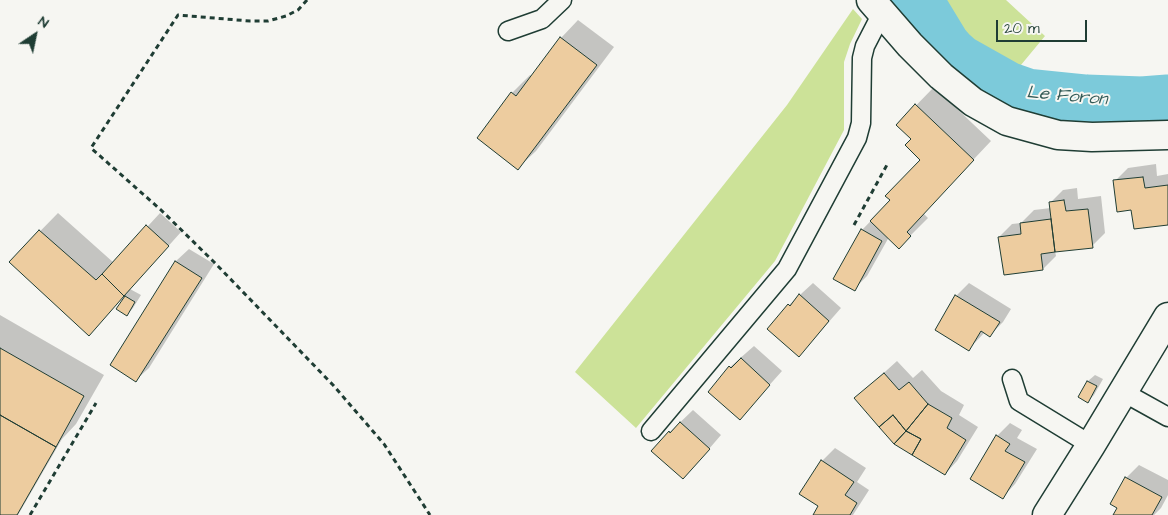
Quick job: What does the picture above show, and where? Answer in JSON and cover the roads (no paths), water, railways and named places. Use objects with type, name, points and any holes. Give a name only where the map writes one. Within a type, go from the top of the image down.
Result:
[{"type":"street","points":[[876,6],[910,45],[951,85],[973,102],[1008,121],[1027,128],[1058,135],[1092,137],[1168,135]]},
{"type":"street","points":[[1047,515],[1092,445],[1168,317]]},
{"type":"lane","points":[[508,31],[542,19],[562,0]]},
{"type":"lane","points":[[651,431],[791,263],[857,138],[861,123],[862,58],[876,6]]},
{"type":"lane","points":[[1012,379],[1020,400],[1092,445]]},
{"type":"lane","points":[[1123,392],[1168,417]]},
{"type":"waterway","name":"Le Foron","points":[[915,0],[943,46],[950,54],[959,62],[1007,89],[1027,96],[1086,102],[1142,104],[1168,102]]}]
